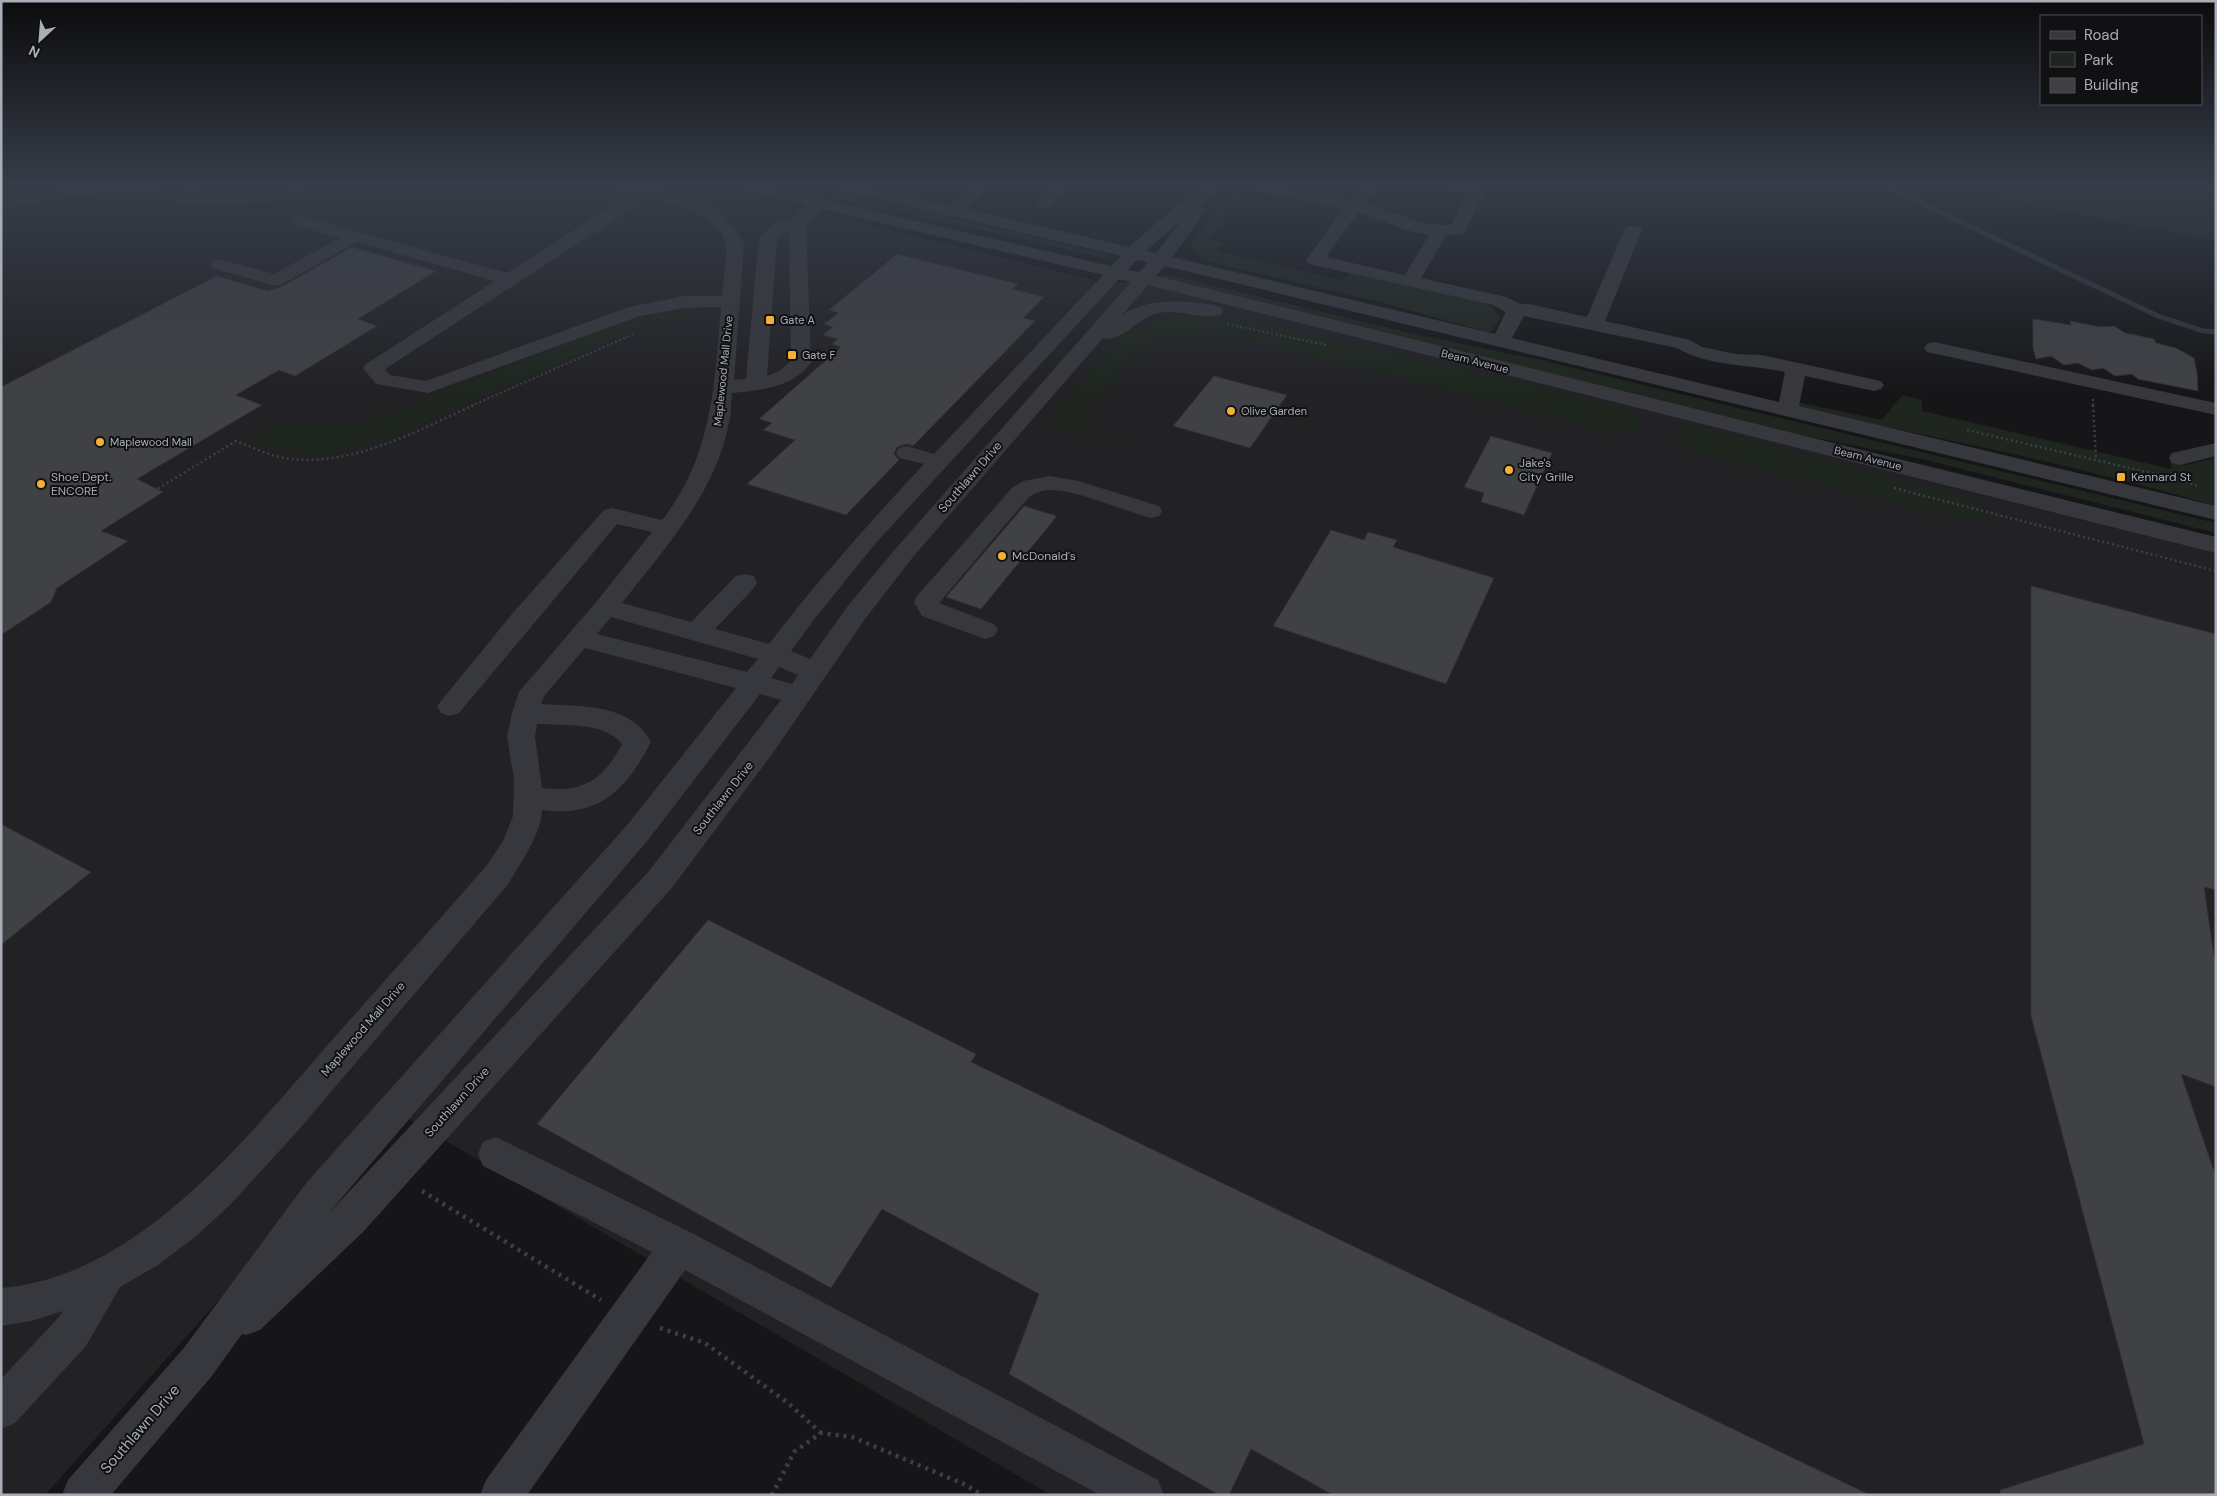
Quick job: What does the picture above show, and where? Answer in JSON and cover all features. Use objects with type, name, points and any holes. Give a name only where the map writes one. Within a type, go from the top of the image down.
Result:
[{"type":"street","points":[[219,264],[276,280],[325,253]]},
{"type":"street","points":[[415,253],[510,280]]},
{"type":"street","points":[[552,253],[373,368],[383,380],[428,387],[636,311],[685,302],[731,301]]},
{"type":"street","name":"Maplewood Mall Drive","points":[[1,1307],[20,1306],[78,1287],[130,1261],[174,1232],[220,1190],[272,1134],[498,874],[516,845],[527,816],[528,779],[521,737],[525,713],[532,692],[580,638],[669,529],[693,491],[709,457],[719,423],[734,253]]},
{"type":"street","points":[[756,383],[767,253]]},
{"type":"street","points":[[722,388],[779,380],[790,374],[801,362],[797,253]]},
{"type":"street","points":[[1026,253],[1075,283],[1079,300],[1076,314]]},
{"type":"street","name":"Beam Avenue","points":[[1029,253],[1115,272],[2216,545]]},
{"type":"street","name":"Southlawn Drive","points":[[83,1495],[197,1362],[320,1195],[638,832],[807,611],[867,539],[1133,253]]},
{"type":"street","name":"Beam Avenue","points":[[1133,253],[2216,513]]},
{"type":"street","name":"Southlawn Drive","points":[[197,1362],[350,1218],[653,888],[766,743],[856,613],[905,552],[1167,253]]},
{"type":"street","points":[[1320,253],[1315,260],[1498,301],[1517,310],[1529,310],[1683,344],[1696,351],[1736,360],[1762,361],[1874,386]]},
{"type":"street","points":[[1410,281],[1427,253]]},
{"type":"street","points":[[1594,324],[1624,253]]},
{"type":"street","points":[[1057,378],[1093,350],[1124,321],[1146,309],[1165,307],[1187,307],[1418,348]]},
{"type":"street","points":[[1501,341],[1517,310]]},
{"type":"street","points":[[1934,348],[2216,409]]},
{"type":"street","points":[[1788,410],[1796,368]]},
{"type":"street","points":[[2180,458],[2216,450]]},
{"type":"street","points":[[907,453],[940,462]]},
{"type":"street","points":[[985,630],[931,610],[926,602],[1020,492],[1031,486],[1050,483],[1070,486],[1151,511]]},
{"type":"street","points":[[450,706],[515,627],[612,516],[669,529]]},
{"type":"street","points":[[2125,522],[2216,555]]},
{"type":"street","points":[[696,632],[746,582]]},
{"type":"street","points":[[606,607],[776,654],[807,684]]},
{"type":"street","points":[[580,638],[754,682],[807,684]]},
{"type":"street","points":[[525,713],[605,719],[625,728],[637,742],[627,762],[597,793],[566,801],[527,797]]},
{"type":"street","points":[[496,1154],[679,1246],[1143,1495]]},
{"type":"street","points":[[501,1495],[679,1246]]},
{"type":"street","points":[[1,1409],[72,1332],[107,1273]]},
{"type":"path","points":[[142,499],[236,441],[290,459],[319,458],[360,452],[390,442],[636,333]]},
{"type":"path","points":[[2092,382],[2096,460]]},
{"type":"path","points":[[1967,430],[2180,480],[2198,486]]},
{"type":"path","points":[[772,1495],[794,1452],[822,1433],[852,1437],[966,1485],[982,1495]]},
{"type":"shaded area","points":[[1,253],[982,253],[1105,283],[1106,286],[1139,279],[2216,547],[2216,1495],[1051,1495],[390,1108],[45,1495],[1,1495]]},
{"type":"green space","points":[[1083,253],[1101,253],[1114,257],[1115,260]]},
{"type":"green space","points":[[1196,253],[1225,253],[1343,281],[1349,273],[1482,302],[1492,307],[1500,318],[1491,333],[1380,302],[1211,262],[1198,256]]},
{"type":"green space","points":[[1161,275],[1174,276],[1410,333],[1544,361],[2216,523],[2216,533],[1922,459],[1747,424],[1162,278]]},
{"type":"green space","points":[[672,310],[694,312],[686,317],[644,325],[384,440],[358,448],[308,453],[269,446],[251,436],[301,419],[307,424],[358,424],[635,317]]},
{"type":"green space","points":[[1182,311],[1197,311],[1486,373],[1625,408],[1640,419],[1640,432],[1624,428],[1615,433],[1209,330],[1200,336],[1171,336],[1146,344],[1081,416],[1096,421],[1089,431],[1122,440],[1129,431],[1132,432],[1124,442],[1118,444],[1055,425],[1050,419],[1128,329],[1179,315]]},
{"type":"green space","points":[[1902,395],[1922,400],[1922,411],[2171,469],[2171,462],[2187,465],[2216,458],[2216,506],[2066,466],[1812,412],[1795,406],[1796,402],[1882,420]]},
{"type":"green space","points":[[1692,425],[1966,498],[1982,506],[1989,523],[1970,519],[1968,522],[1693,452],[1681,443],[1672,440],[1675,432]]},
{"type":"building","name":"Maplewood Mall","points":[[342,253],[372,253],[436,271],[358,319],[377,326],[295,376],[279,370],[236,395],[262,405],[137,479],[163,492],[101,531],[128,541],[57,588],[51,602],[1,635],[1,387],[217,276],[268,291],[283,286]]},
{"type":"building","points":[[897,254],[1018,284],[1012,289],[1044,297],[1023,318],[1035,321],[913,446],[907,444],[897,447],[894,454],[899,460],[846,515],[747,484],[795,440],[763,430],[772,423],[759,419],[841,347],[832,344],[838,339],[823,335],[833,327],[824,324],[839,313],[829,310]]},
{"type":"building","points":[[2033,319],[2071,325],[2070,321],[2100,327],[2114,326],[2125,333],[2154,339],[2156,343],[2176,348],[2194,358],[2198,391],[2138,379],[2132,374],[2115,376],[2103,368],[2092,370],[2078,363],[2064,365],[2051,356],[2036,359],[2033,348]]},
{"type":"building","name":"Olive Garden","points":[[1214,376],[1287,395],[1250,448],[1173,426]]},
{"type":"building","name":"Jake's City Grille","points":[[1491,436],[1552,453],[1524,515],[1481,502],[1484,493],[1464,487]]},
{"type":"building","name":"McDonald's","points":[[1024,506],[1057,516],[981,609],[946,597]]},
{"type":"building","points":[[1331,530],[1364,540],[1368,532],[1397,540],[1393,547],[1494,578],[1446,684],[1273,626]]},
{"type":"building","points":[[2031,586],[2216,634],[2216,890],[2204,887],[2216,969],[2216,1087],[2181,1074],[2216,1177],[2216,1495],[2000,1495],[2000,1490],[2144,1444],[2031,1016]]},
{"type":"building","points":[[1,824],[91,872],[1,945]]},
{"type":"building","points":[[708,920],[976,1054],[971,1062],[1870,1495],[1333,1495],[1251,1449],[1229,1495],[1219,1495],[1009,1374],[1039,1294],[882,1209],[831,1288],[537,1124]]},
{"type":"waterway","points":[[2025,253],[2158,316],[2203,331],[2216,332]]},
{"type":"place","name":"Gate A","points":[[770,320]]},
{"type":"place","name":"Gate F","points":[[792,355]]},
{"type":"place","name":"Olive Garden","points":[[1231,411]]},
{"type":"place","name":"Maplewood Mall","points":[[100,442]]},
{"type":"place","name":"Jake's City Grille","points":[[1509,470]]},
{"type":"place","name":"Kennard St","points":[[2121,477]]},
{"type":"place","name":"Shoe Dept. ENCORE","points":[[41,484]]},
{"type":"place","name":"McDonald's","points":[[1002,556]]}]
